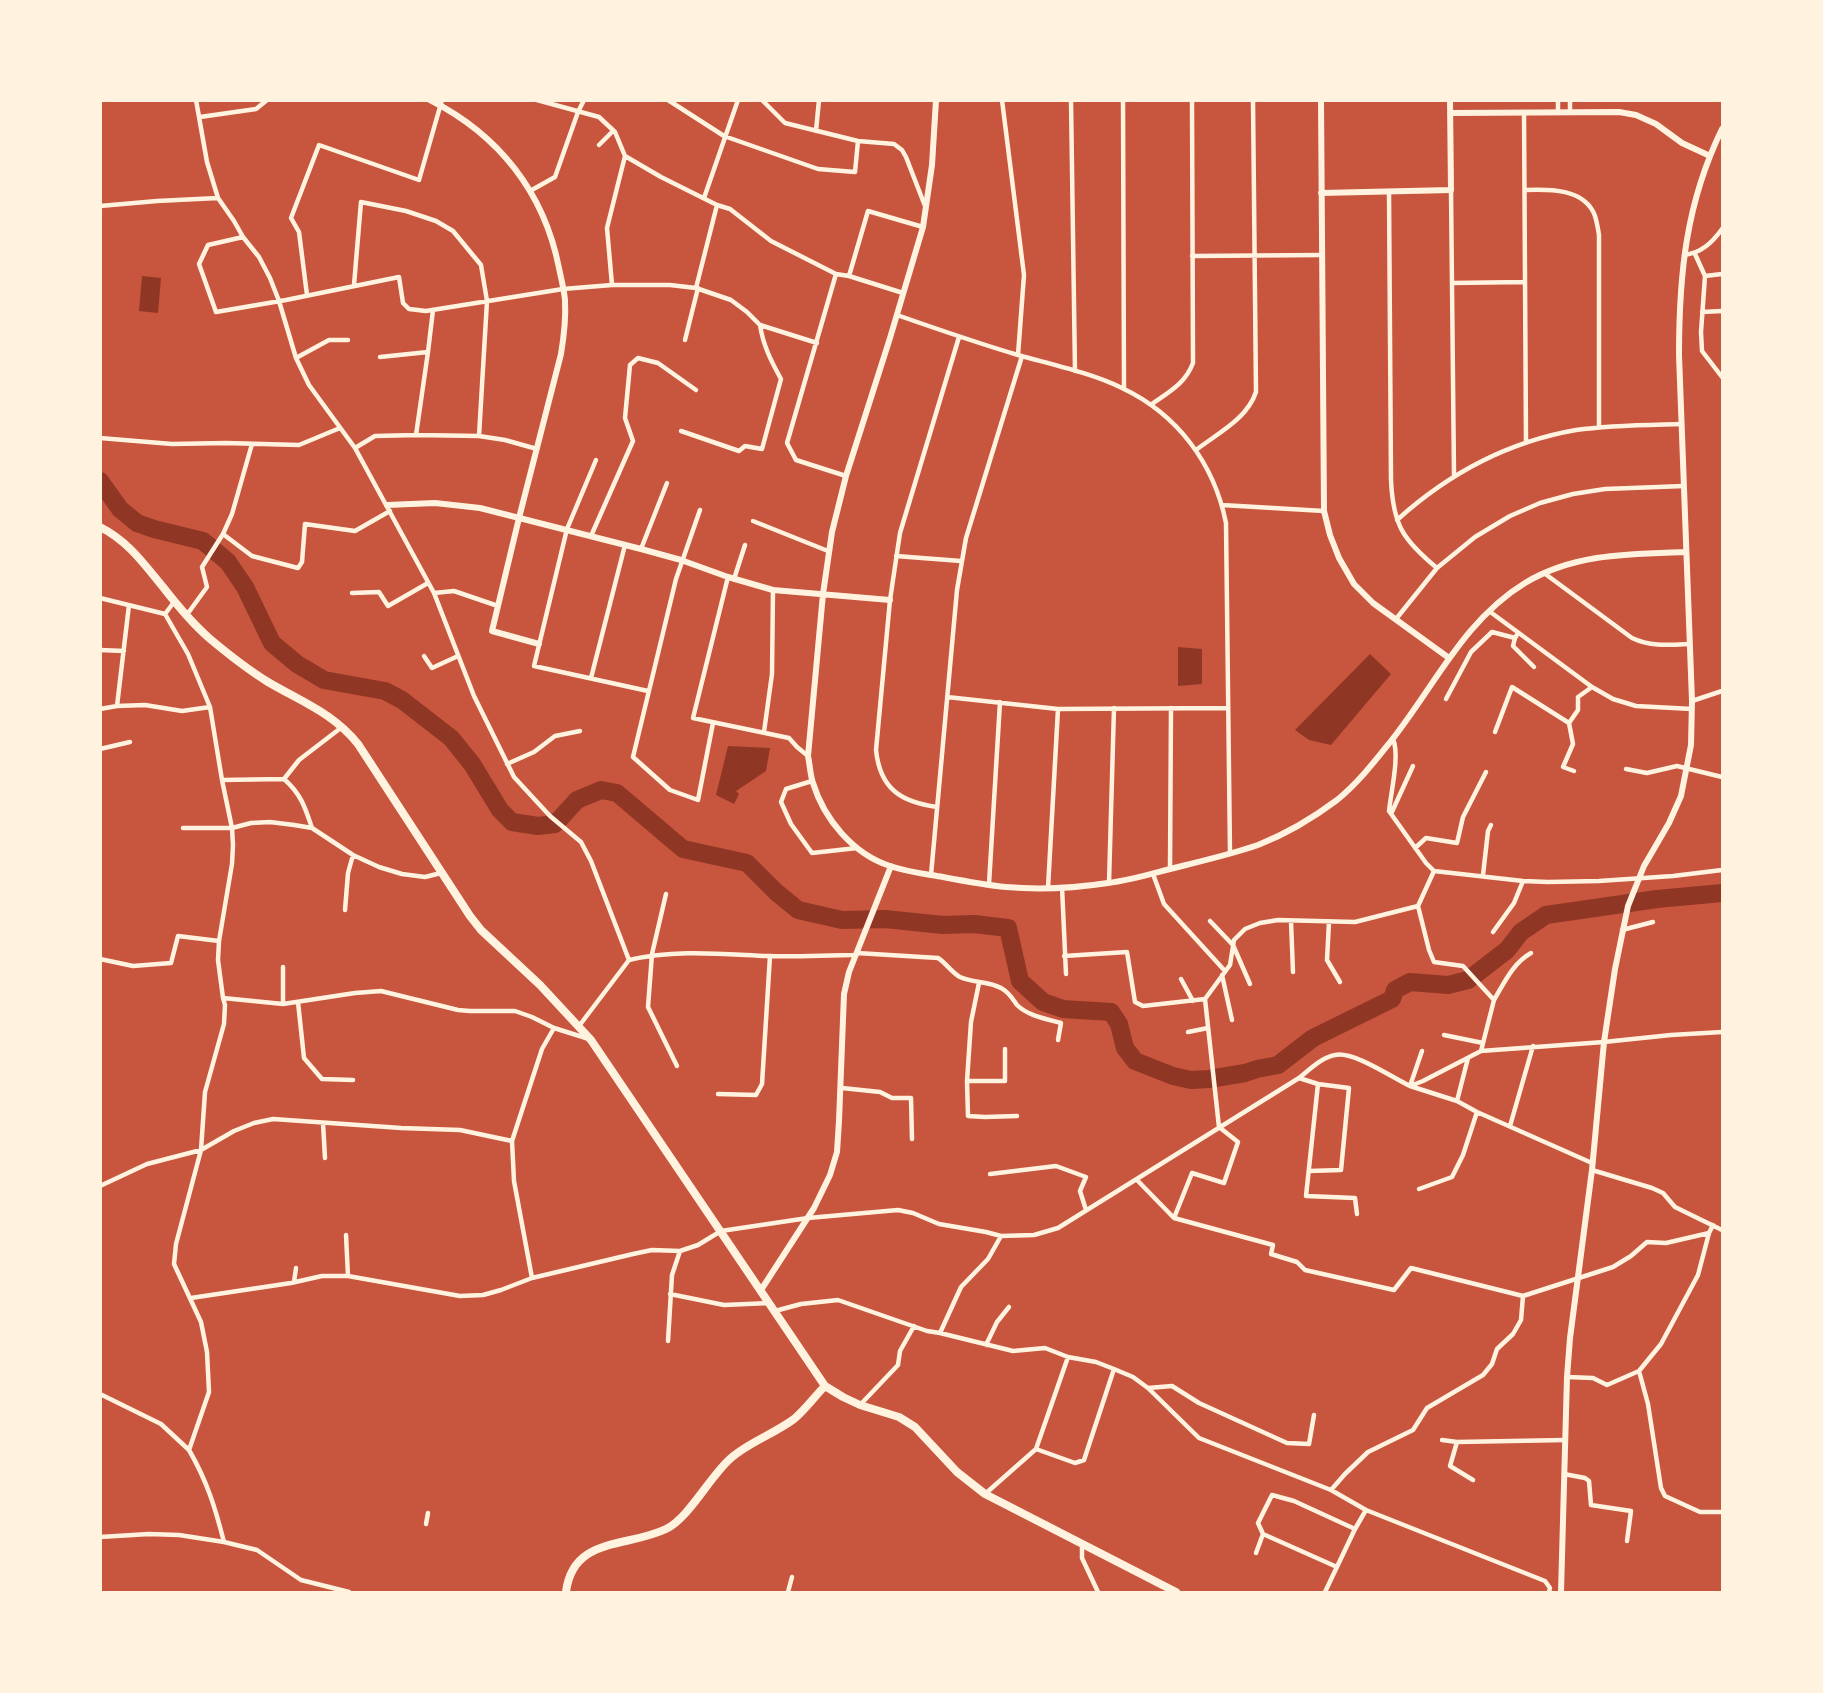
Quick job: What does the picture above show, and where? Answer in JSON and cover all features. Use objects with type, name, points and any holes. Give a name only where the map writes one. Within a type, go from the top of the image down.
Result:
[{"type":"main road","points":[[100,527],[126,543],[186,616],[209,638],[242,665],[329,716],[343,727],[358,744],[441,873],[481,930],[540,985],[591,1040],[825,1386],[860,1405],[899,1417],[915,1426],[957,1472],[985,1494],[1176,1593]]},
{"type":"main road","points":[[566,1593],[567,1581],[579,1559],[596,1549],[654,1534],[668,1528],[679,1520],[731,1458],[795,1418],[825,1386]]},
{"type":"street","points":[[196,100],[209,171],[218,198],[259,257],[279,301],[296,358],[309,386],[355,448],[434,593],[474,696],[518,783],[550,816],[581,842],[591,861],[629,960]]},
{"type":"street","points":[[200,117],[256,109],[267,100]]},
{"type":"street","points":[[430,100],[441,103],[484,135],[510,162],[530,191],[547,222],[563,289],[564,332],[561,354],[492,631],[538,644]]},
{"type":"street","points":[[537,100],[599,117],[613,131],[625,156],[661,177],[717,205],[730,209],[771,241],[836,274],[903,293]]},
{"type":"street","points":[[530,191],[555,177],[584,100]]},
{"type":"street","points":[[668,100],[724,136],[818,169],[855,172],[858,141]]},
{"type":"street","points":[[704,198],[738,100]]},
{"type":"street","points":[[762,100],[785,123],[858,141],[894,144],[902,150],[926,208]]},
{"type":"street","points":[[816,131],[819,100]]},
{"type":"street","points":[[936,100],[932,165],[923,227],[846,476],[828,551],[808,756],[812,781],[829,816],[857,848],[872,858],[891,866],[988,885],[1011,888],[1048,888],[1109,883],[1153,874],[1258,845],[1286,832],[1321,811],[1356,783],[1393,739],[1449,658],[1479,621],[1505,597],[1526,582],[1560,565],[1611,555],[1686,552]]},
{"type":"street","points":[[931,874],[961,561],[1020,355],[1024,275],[1002,100]]},
{"type":"street","points":[[1071,100],[1075,371]]},
{"type":"street","points":[[1123,100],[1124,388]]},
{"type":"street","points":[[1152,404],[1177,387],[1185,379],[1193,363],[1192,100]]},
{"type":"street","points":[[1197,450],[1245,414],[1256,392],[1253,100]]},
{"type":"street","points":[[1321,100],[1324,511],[1339,558],[1354,584],[1373,603],[1449,658]]},
{"type":"street","points":[[1450,100],[1454,475]]},
{"type":"street","points":[[1558,100],[1558,112]]},
{"type":"street","points":[[1570,100],[1570,112]]},
{"type":"street","points":[[307,295],[298,232],[291,218],[319,145],[419,180],[441,103]]},
{"type":"street","points":[[1524,112],[1526,442]]},
{"type":"street","points":[[1450,113],[1619,112],[1636,115],[1656,124],[1682,143],[1710,156]]},
{"type":"street","points":[[1561,1593],[1567,1377],[1592,1170],[1604,1042],[1623,926],[1636,882],[1669,823],[1681,796],[1691,745],[1692,701],[1679,302],[1687,232],[1697,194],[1722,129]]},
{"type":"street","points":[[600,145],[613,131]]},
{"type":"street","points":[[612,285],[607,228],[625,156]]},
{"type":"street","points":[[1525,190],[1552,189],[1564,192],[1586,202],[1596,217],[1599,235],[1599,427]]},
{"type":"street","points":[[1322,193],[1451,190]]},
{"type":"street","points":[[1389,191],[1391,480],[1394,510],[1402,532],[1412,545],[1437,567]]},
{"type":"street","points":[[100,206],[218,198]]},
{"type":"street","points":[[354,285],[361,202],[406,211],[436,221],[453,231],[481,265],[487,301],[479,436]]},
{"type":"street","points":[[685,340],[717,205]]},
{"type":"street","points":[[849,276],[868,211],[923,227]]},
{"type":"street","points":[[1684,255],[1695,254],[1713,242],[1722,229]]},
{"type":"street","points":[[243,237],[208,245],[199,264],[216,312],[399,277],[403,303],[409,309],[433,310],[563,289],[612,285],[670,285],[697,288],[731,300],[759,325],[817,343]]},
{"type":"street","points":[[1695,254],[1705,276],[1702,351],[1722,377]]},
{"type":"street","points":[[1192,256],[1322,255]]},
{"type":"street","points":[[836,274],[787,443],[796,460],[846,476]]},
{"type":"street","points":[[1705,276],[1722,274]]},
{"type":"street","points":[[1452,283],[1525,282]]},
{"type":"street","points":[[416,435],[433,310]]},
{"type":"street","points":[[1702,312],[1722,311]]},
{"type":"street","points":[[897,315],[959,337],[1124,388],[1152,404],[1168,417],[1197,450],[1222,505],[1226,523],[1230,853]]},
{"type":"street","points":[[681,431],[739,451],[745,446],[762,449],[781,379],[769,358],[759,325]]},
{"type":"street","points":[[937,807],[906,800],[896,793],[886,783],[880,771],[876,750],[890,600],[900,533],[959,337]]},
{"type":"street","points":[[296,358],[329,340],[348,340]]},
{"type":"street","points":[[380,357],[428,352]]},
{"type":"street","points":[[591,536],[633,441],[625,418],[630,364],[638,358],[658,363],[696,390]]},
{"type":"street","points":[[1397,520],[1414,504],[1454,475],[1526,442],[1599,427],[1682,423]]},
{"type":"street","points":[[100,438],[172,444],[299,445],[340,428]]},
{"type":"street","points":[[355,448],[375,436],[416,435],[479,436],[537,449]]},
{"type":"street","points":[[186,616],[207,587],[202,567],[223,534],[232,514],[252,444]]},
{"type":"street","points":[[596,460],[567,529],[534,666],[648,692]]},
{"type":"street","points":[[641,549],[667,483]]},
{"type":"street","points":[[1396,619],[1437,567],[1489,528],[1510,516],[1557,497],[1605,489],[1684,486]]},
{"type":"street","points":[[223,534],[252,556],[298,568],[302,562],[305,525],[355,531],[389,508],[435,503],[480,508],[567,529],[681,560],[773,590],[890,600]]},
{"type":"street","points":[[1222,505],[1324,511]]},
{"type":"street","points":[[700,510],[681,560],[633,757],[670,790],[698,800],[713,723]]},
{"type":"street","points":[[753,521],[828,551]]},
{"type":"street","points":[[591,678],[625,545]]},
{"type":"street","points":[[745,545],[731,578],[693,717],[789,738],[808,756]]},
{"type":"street","points":[[896,556],[961,561]]},
{"type":"street","points":[[1544,573],[1632,638],[1660,646],[1690,644]]},
{"type":"street","points":[[352,593],[379,592],[388,606],[428,583]]},
{"type":"street","points":[[764,732],[772,674],[773,590]]},
{"type":"street","points":[[434,593],[454,591],[498,606]]},
{"type":"street","points":[[100,598],[165,614],[188,654],[210,707],[232,828],[232,864],[218,960],[225,1005],[224,1024],[205,1092],[201,1150],[176,1244],[174,1264],[201,1322],[207,1352],[209,1392],[189,1450]]},
{"type":"street","points":[[165,614],[174,602]]},
{"type":"street","points":[[117,706],[129,605]]},
{"type":"street","points":[[1489,611],[1517,635],[1592,687],[1624,704],[1692,709]]},
{"type":"street","points":[[1446,699],[1471,652],[1492,632],[1517,635]]},
{"type":"street","points":[[1517,635],[1513,646],[1534,667]]},
{"type":"street","points":[[100,650],[124,651]]},
{"type":"street","points":[[424,656],[432,668],[458,656]]},
{"type":"street","points":[[1496,732],[1512,687],[1569,723]]},
{"type":"street","points":[[1574,771],[1563,767],[1573,744],[1569,723],[1578,710],[1578,697],[1592,687]]},
{"type":"street","points":[[1692,701],[1722,693]]},
{"type":"street","points":[[947,697],[1058,708],[1228,708]]},
{"type":"street","points":[[988,885],[1000,702]]},
{"type":"street","points":[[100,709],[145,705],[182,711],[210,707]]},
{"type":"street","points":[[1048,888],[1058,708]]},
{"type":"street","points":[[1109,883],[1114,708]]},
{"type":"street","points":[[1170,869],[1171,708]]},
{"type":"street","points":[[284,779],[299,760],[343,727]]},
{"type":"street","points":[[507,764],[534,752],[555,736],[580,731]]},
{"type":"street","points":[[1393,739],[1395,758],[1389,811],[1434,871],[1523,881],[1599,881],[1722,870]]},
{"type":"street","points":[[100,749],[130,742]]},
{"type":"street","points":[[1391,814],[1413,766]]},
{"type":"street","points":[[1626,769],[1647,773],[1677,766],[1722,777]]},
{"type":"street","points":[[1416,848],[1426,838],[1457,843],[1463,817],[1486,772]]},
{"type":"street","points":[[222,780],[284,779],[303,800],[312,828]]},
{"type":"street","points":[[812,781],[786,789],[781,802],[791,824],[812,853],[857,848]]},
{"type":"street","points":[[183,828],[232,828],[251,823],[270,822],[312,828],[353,855],[380,867],[402,874],[425,877],[441,873]]},
{"type":"street","points":[[1483,875],[1488,831],[1491,825]]},
{"type":"street","points":[[345,910],[348,873],[353,855]]},
{"type":"street","points":[[761,1290],[808,1218],[830,1175],[837,1152],[842,1088],[844,994],[849,972],[891,866]]},
{"type":"street","points":[[1434,871],[1418,906],[1428,950],[1434,962],[1463,966],[1494,1000]]},
{"type":"street","points":[[1153,874],[1164,904],[1224,973],[1232,1020]]},
{"type":"street","points":[[1493,932],[1514,903],[1523,881]]},
{"type":"street","points":[[1062,887],[1066,974]]},
{"type":"street","points":[[666,894],[652,954],[648,1007],[677,1066]]},
{"type":"street","points":[[1174,1218],[1192,1173],[1224,1183],[1238,1142],[1219,1127],[1205,999],[1230,964],[1234,940],[1245,929],[1260,923],[1278,920],[1354,922],[1418,906]]},
{"type":"street","points":[[1210,921],[1233,945],[1250,984]]},
{"type":"street","points":[[1292,921],[1293,972]]},
{"type":"street","points":[[1329,922],[1327,960],[1340,982]]},
{"type":"street","points":[[1623,926],[1653,922]]},
{"type":"street","points":[[100,959],[133,966],[171,963],[178,936],[219,941]]},
{"type":"street","points":[[579,1026],[629,960],[652,954],[770,956],[857,951],[939,958],[957,976],[999,986],[1010,993],[1018,1006],[1035,1016],[1061,1023],[1058,1040]]},
{"type":"street","points":[[1064,956],[1127,952],[1135,1002],[1143,1006],[1205,999]]},
{"type":"street","points":[[1481,1051],[1494,1000],[1514,967],[1522,957],[1531,953]]},
{"type":"street","points":[[718,1094],[756,1095],[762,1084],[770,956]]},
{"type":"street","points":[[283,967],[283,1004]]},
{"type":"street","points":[[1181,979],[1193,1001]]},
{"type":"street","points":[[979,983],[970,1022],[968,1116],[1017,1116]]},
{"type":"street","points":[[223,998],[283,1004],[381,991],[458,1010],[514,1011],[554,1028],[591,1040]]},
{"type":"street","points":[[298,1002],[304,1058],[322,1079],[353,1080]]},
{"type":"street","points":[[532,1278],[514,1181],[512,1141],[542,1049],[554,1028]]},
{"type":"street","points":[[1188,1032],[1208,1029]]},
{"type":"street","points":[[1410,1086],[1481,1051],[1722,1032]]},
{"type":"street","points":[[1444,1035],[1483,1043]]},
{"type":"street","points":[[1510,1126],[1533,1046]]},
{"type":"street","points":[[967,1082],[1005,1082],[1005,1049]]},
{"type":"street","points":[[1410,1086],[1422,1051]]},
{"type":"street","points":[[191,1298],[322,1276],[348,1276],[460,1296],[483,1295],[532,1278],[652,1250],[680,1251],[698,1245],[721,1231],[808,1218],[898,1210],[939,1224],[1001,1236],[1034,1235],[1058,1228],[1333,1055],[1346,1054],[1410,1086],[1457,1101],[1592,1163]]},
{"type":"street","points":[[1457,1101],[1468,1058]]},
{"type":"street","points":[[1299,1078],[1318,1084],[1349,1088],[1341,1170],[1309,1171]]},
{"type":"street","points":[[1318,1084],[1306,1196],[1355,1197],[1357,1214]]},
{"type":"street","points":[[842,1088],[880,1092],[892,1098],[910,1098],[912,1138]]},
{"type":"street","points":[[1419,1189],[1452,1177],[1463,1155],[1477,1112]]},
{"type":"street","points":[[100,1186],[147,1164],[201,1150],[234,1131],[273,1119],[460,1130],[512,1141]]},
{"type":"street","points":[[323,1123],[325,1158]]},
{"type":"street","points":[[990,1174],[1056,1166],[1086,1177],[1080,1191],[1086,1210]]},
{"type":"street","points":[[1592,1170],[1652,1188],[1663,1193],[1675,1207],[1722,1230],[1722,1226]]},
{"type":"street","points":[[1137,1180],[1174,1218],[1273,1245],[1271,1254],[1297,1262],[1305,1270],[1394,1290],[1412,1268],[1523,1296],[1612,1267],[1631,1256],[1647,1242],[1666,1243],[1709,1233]]},
{"type":"street","points":[[1567,1377],[1593,1378],[1607,1385],[1639,1371],[1661,1344],[1698,1275],[1713,1225]]},
{"type":"street","points":[[346,1235],[348,1276]]},
{"type":"street","points":[[940,1333],[961,1287],[988,1259],[1001,1236]]},
{"type":"street","points":[[668,1341],[672,1275],[680,1251]]},
{"type":"street","points":[[294,1282],[296,1268]]},
{"type":"street","points":[[670,1294],[724,1305],[772,1307],[838,1300],[927,1331],[1013,1351],[1045,1348],[1068,1357],[1096,1362],[1132,1377],[1149,1388],[1199,1438],[1331,1490],[1366,1510],[1545,1581],[1549,1590],[1555,1593]]},
{"type":"street","points":[[1331,1490],[1368,1452],[1413,1430],[1427,1408],[1483,1375],[1492,1364],[1497,1349],[1513,1334],[1521,1320],[1523,1296]]},
{"type":"street","points":[[986,1345],[997,1322],[1009,1307]]},
{"type":"street","points":[[860,1405],[898,1365],[900,1351],[914,1326]]},
{"type":"street","points":[[985,1494],[1035,1449],[1068,1357]]},
{"type":"street","points":[[1035,1449],[1075,1463],[1084,1460],[1114,1369]]},
{"type":"street","points":[[1639,1371],[1648,1404],[1660,1488],[1665,1496],[1700,1512],[1722,1512]]},
{"type":"street","points":[[1149,1388],[1172,1386],[1199,1403],[1287,1443],[1308,1444],[1314,1415]]},
{"type":"street","points":[[100,1394],[161,1424],[189,1450],[214,1504],[224,1542]]},
{"type":"street","points":[[1442,1440],[1457,1442],[1565,1440]]},
{"type":"street","points":[[1457,1442],[1449,1466],[1473,1480]]},
{"type":"street","points":[[1564,1474],[1585,1478],[1589,1481],[1591,1505],[1631,1511],[1627,1541]]},
{"type":"street","points":[[1337,1567],[1263,1534],[1258,1523],[1272,1495],[1294,1501],[1355,1529]]},
{"type":"street","points":[[1325,1593],[1366,1510]]},
{"type":"street","points":[[426,1524],[428,1514]]},
{"type":"street","points":[[1256,1553],[1263,1534]]},
{"type":"street","points":[[100,1537],[179,1535],[224,1542],[257,1550],[301,1580],[349,1593]]},
{"type":"street","points":[[1082,1544],[1082,1558],[1098,1593]]},
{"type":"street","points":[[788,1593],[792,1577]]},
{"type":"shaded area","points":[[142,276],[161,278],[158,313],[139,311]]},
{"type":"shaded area","points":[[1178,647],[1202,649],[1202,684],[1178,686]]},
{"type":"shaded area","points":[[1370,654],[1391,674],[1331,745],[1309,740],[1295,730]]},
{"type":"shaded area","points":[[728,746],[770,748],[766,771],[736,791],[739,794],[734,804],[716,795]]},
{"type":"waterway","points":[[100,481],[120,509],[137,523],[203,541],[228,562],[245,587],[272,643],[297,664],[324,680],[385,691],[402,700],[451,738],[472,764],[500,810],[512,822],[538,826],[555,824],[577,800],[601,790],[617,793],[683,849],[747,863],[798,910],[842,920],[885,919],[1008,928],[1020,981],[1043,1002],[1063,1009],[1111,1012],[1119,1024],[1125,1048],[1135,1061],[1173,1076],[1191,1080],[1209,1079],[1278,1065],[1313,1038],[1392,999],[1395,990],[1410,982],[1448,985],[1468,980],[1507,950],[1521,932],[1546,915],[1657,899],[1722,893]]}]
